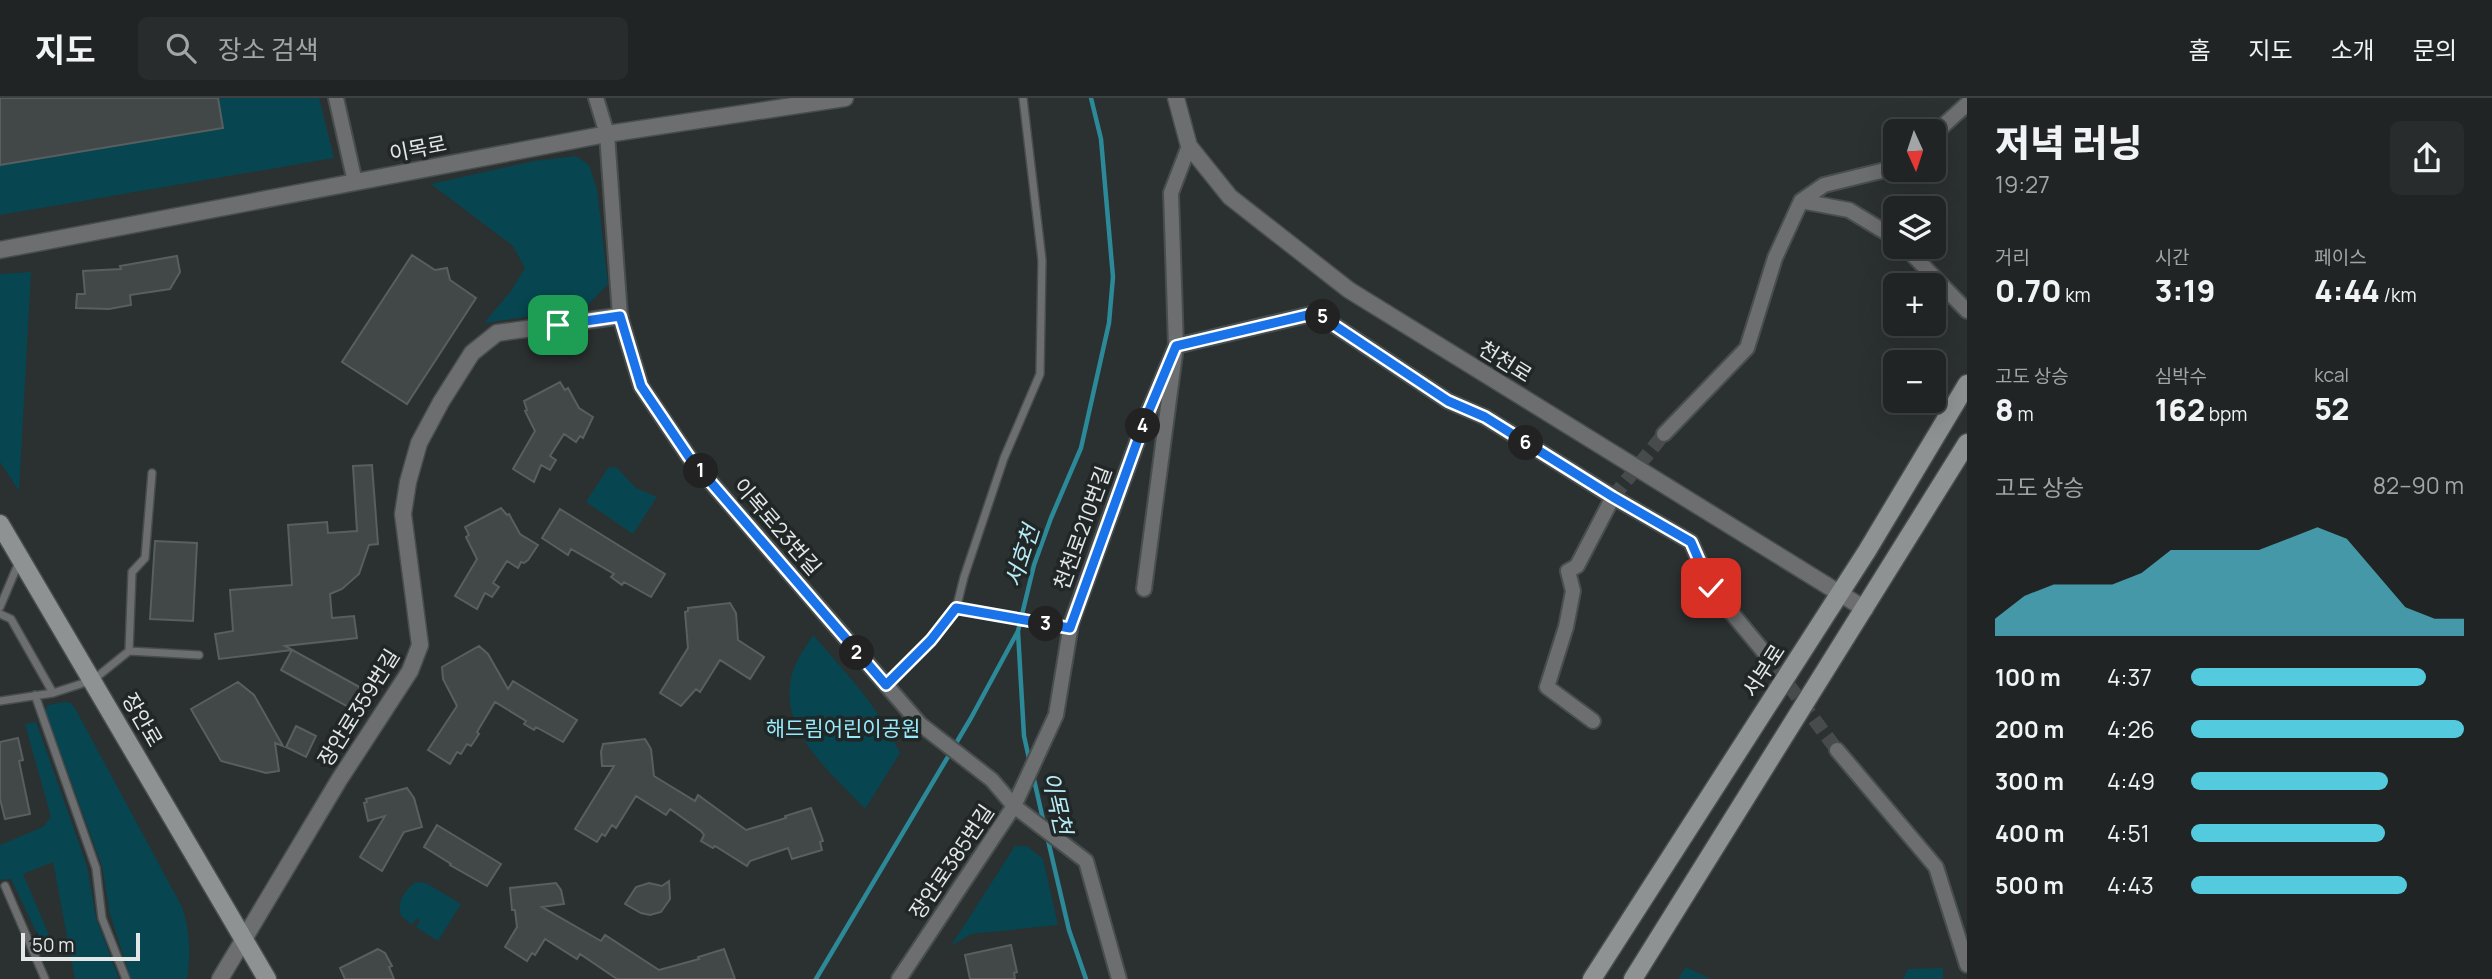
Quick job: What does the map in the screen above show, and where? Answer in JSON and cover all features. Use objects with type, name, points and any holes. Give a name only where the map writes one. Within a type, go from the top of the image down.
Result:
[{"type":"main road","name":"서부로","points":[[1592,979],[1840,593],[1967,384]]},
{"type":"main road","points":[[1633,979],[1967,443]]},
{"type":"main road","name":"장안로","points":[[0,524],[267,979]]},
{"type":"street","points":[[336,98],[355,183]]},
{"type":"street","name":"이목로23번길","points":[[596,98],[607,134],[620,316],[641,386],[689,457],[920,724],[992,780],[1014,806]]},
{"type":"street","name":"이목로","points":[[0,250],[607,134],[845,98]]},
{"type":"street","name":"천천로","points":[[1176,98],[1189,146],[1230,197],[1349,290],[1865,609]]},
{"type":"street","points":[[1946,123],[1967,104]]},
{"type":"street","name":"천천로210번길","points":[[1144,589],[1176,346],[1171,193],[1189,146]]},
{"type":"street","points":[[1664,434],[1747,348],[1775,258],[1801,201],[1824,185],[1883,170]]},
{"type":"street","points":[[1801,201],[1849,210],[1883,231]]},
{"type":"street","points":[[1917,259],[1967,311]]},
{"type":"street","points":[[1176,346],[1316,313],[1448,401],[1485,417],[1691,542],[1711,588],[1764,652]]},
{"type":"street","name":"장안로359번길","points":[[245,941],[339,780],[410,671],[420,645],[403,514],[408,482],[419,443],[441,402],[472,353],[497,333],[620,316]]},
{"type":"street","name":"천천로210번길","points":[[1014,806],[1056,715],[1067,628],[1145,420],[1176,346]]},
{"type":"street","points":[[1593,721],[1547,687],[1566,627],[1573,591],[1568,571],[1577,566],[1613,497]]},
{"type":"street","points":[[1837,750],[1936,867],[1967,965]]},
{"type":"street","name":"장안로385번길","points":[[899,979],[1014,806],[1086,861],[1119,979]]},
{"type":"street","points":[[220,979],[245,941]]},
{"type":"lane","points":[[886,685],[931,640],[956,608],[1004,458],[1040,373],[1042,260],[1023,98]]},
{"type":"lane","points":[[129,651],[132,572],[145,558],[152,473]]},
{"type":"lane","points":[[0,607],[20,558]]},
{"type":"lane","points":[[956,608],[1067,628]]},
{"type":"lane","points":[[0,614],[11,619],[53,693]]},
{"type":"lane","points":[[0,701],[53,693],[93,680],[129,651],[199,655]]},
{"type":"lane","points":[[35,695],[96,867],[102,918],[126,979]]},
{"type":"lane","points":[[5,886],[45,979]]},
{"type":"green space","points":[[0,98],[319,98],[334,158],[0,215]]},
{"type":"green space","points":[[576,156],[589,165],[597,189],[608,284],[585,308],[484,323],[511,291],[525,268],[513,246],[431,184],[534,161]]},
{"type":"green space","points":[[31,272],[19,491],[0,462],[0,274]]},
{"type":"green space","points":[[616,467],[636,488],[657,497],[633,534],[586,502],[608,468]]},
{"type":"green space","name":"해드림어린이공원","points":[[813,635],[872,705],[900,753],[865,809],[808,746],[791,710],[790,689],[794,668]]},
{"type":"green space","points":[[71,703],[76,710],[182,907],[189,943],[187,979],[131,979],[110,914],[102,866],[45,710],[48,705]]},
{"type":"green space","points":[[36,722],[87,866],[96,918],[119,979],[75,979],[53,862],[23,874],[49,935],[40,940],[11,879],[0,880],[0,845],[43,827],[51,817],[25,724]]},
{"type":"green space","points":[[1015,846],[1027,846],[1043,859],[1058,925],[971,934],[951,946]]},
{"type":"green space","points":[[416,882],[426,883],[461,904],[438,941],[416,927],[420,920],[416,919],[412,925],[401,916],[402,897]]},
{"type":"green space","points":[[1686,967],[1711,979],[1678,979]]},
{"type":"green space","points":[[1943,968],[1943,979],[1903,979],[1908,969]]},
{"type":"building","points":[[0,98],[218,98],[223,128],[0,165]]},
{"type":"building","points":[[412,255],[435,270],[447,268],[450,280],[476,298],[407,404],[342,362]]},
{"type":"building","points":[[177,256],[180,272],[170,289],[130,295],[131,305],[109,309],[76,308],[77,294],[85,294],[83,271],[121,269],[120,266]]},
{"type":"building","points":[[560,382],[565,390],[568,388],[579,408],[593,417],[583,438],[580,436],[576,442],[564,434],[550,456],[556,460],[550,470],[541,465],[534,482],[513,469],[535,431],[525,411],[524,401]]},
{"type":"building","points":[[372,465],[378,544],[369,545],[359,574],[342,589],[330,594],[332,618],[354,616],[357,638],[285,646],[372,694],[361,714],[281,670],[292,650],[219,659],[215,634],[233,631],[230,590],[292,585],[288,525],[327,522],[328,533],[357,531],[353,466]]},
{"type":"building","points":[[501,508],[509,514],[520,534],[538,545],[528,560],[521,562],[518,568],[507,561],[493,583],[499,587],[492,597],[485,593],[477,609],[455,596],[477,559],[466,537],[469,535],[465,527]]},
{"type":"building","points":[[560,509],[665,574],[651,597],[624,582],[622,585],[611,577],[614,574],[571,549],[568,555],[542,538]]},
{"type":"building","points":[[155,541],[197,543],[193,621],[150,619]]},
{"type":"building","points":[[730,603],[736,613],[738,640],[764,657],[750,679],[720,660],[700,692],[696,689],[681,706],[660,693],[688,648],[685,612],[688,608]]},
{"type":"building","points":[[479,646],[488,654],[508,689],[513,681],[577,720],[563,742],[536,727],[534,730],[524,724],[526,721],[495,702],[471,746],[467,744],[461,754],[457,752],[450,764],[428,750],[457,706],[443,679],[442,667]]},
{"type":"building","points":[[238,682],[254,695],[283,746],[275,743],[279,771],[266,773],[221,761],[191,709]]},
{"type":"building","points":[[296,726],[316,736],[306,757],[286,747]]},
{"type":"building","points":[[18,738],[23,760],[19,761],[30,814],[5,819],[0,799],[0,742]]},
{"type":"building","points":[[645,739],[651,749],[654,776],[695,801],[698,795],[746,830],[811,808],[823,841],[820,842],[822,850],[792,859],[788,848],[750,861],[747,866],[715,846],[713,848],[701,841],[704,835],[701,831],[670,809],[666,815],[636,796],[616,828],[612,825],[597,842],[575,829],[614,766],[602,766],[603,744]]},
{"type":"building","points":[[407,788],[414,798],[422,827],[404,832],[382,871],[360,857],[385,816],[368,821],[364,803],[367,802],[366,799]]},
{"type":"building","points":[[437,825],[501,864],[487,886],[424,847]]},
{"type":"building","points":[[669,881],[670,899],[661,912],[650,915],[641,913],[625,904],[636,887],[649,883],[662,886]]},
{"type":"building","points":[[556,883],[561,890],[564,904],[542,907],[601,941],[605,935],[659,970],[724,949],[735,979],[617,979],[580,954],[577,959],[545,939],[535,955],[532,953],[527,961],[505,947],[517,927],[510,888]]},
{"type":"building","points":[[1011,945],[1017,972],[1014,973],[1015,979],[970,979],[965,955]]},
{"type":"building","points":[[378,949],[385,953],[392,966],[389,967],[394,979],[345,979],[340,968]]},
{"type":"waterway","name":"서호천","points":[[816,979],[971,718],[1018,631],[1034,565],[1081,448],[1109,323],[1113,277],[1101,139],[1091,98]]},
{"type":"waterway","name":"이목천","points":[[1018,632],[1024,736],[1030,763]]},
{"type":"waterway","name":"이목천","points":[[1033,775],[1044,824]]},
{"type":"waterway","name":"이목천","points":[[1047,836],[1069,930],[1086,979]]},
{"type":"tunnel","points":[[1613,497],[1664,434]]},
{"type":"tunnel","points":[[1764,652],[1837,750]]},
{"type":"route","points":[[558,325],[620,316],[641,386],[689,457],[886,685],[931,640],[956,608],[1070,628],[1145,420],[1176,346],[1316,313],[1448,401],[1485,417],[1691,542],[1711,588]]}]
